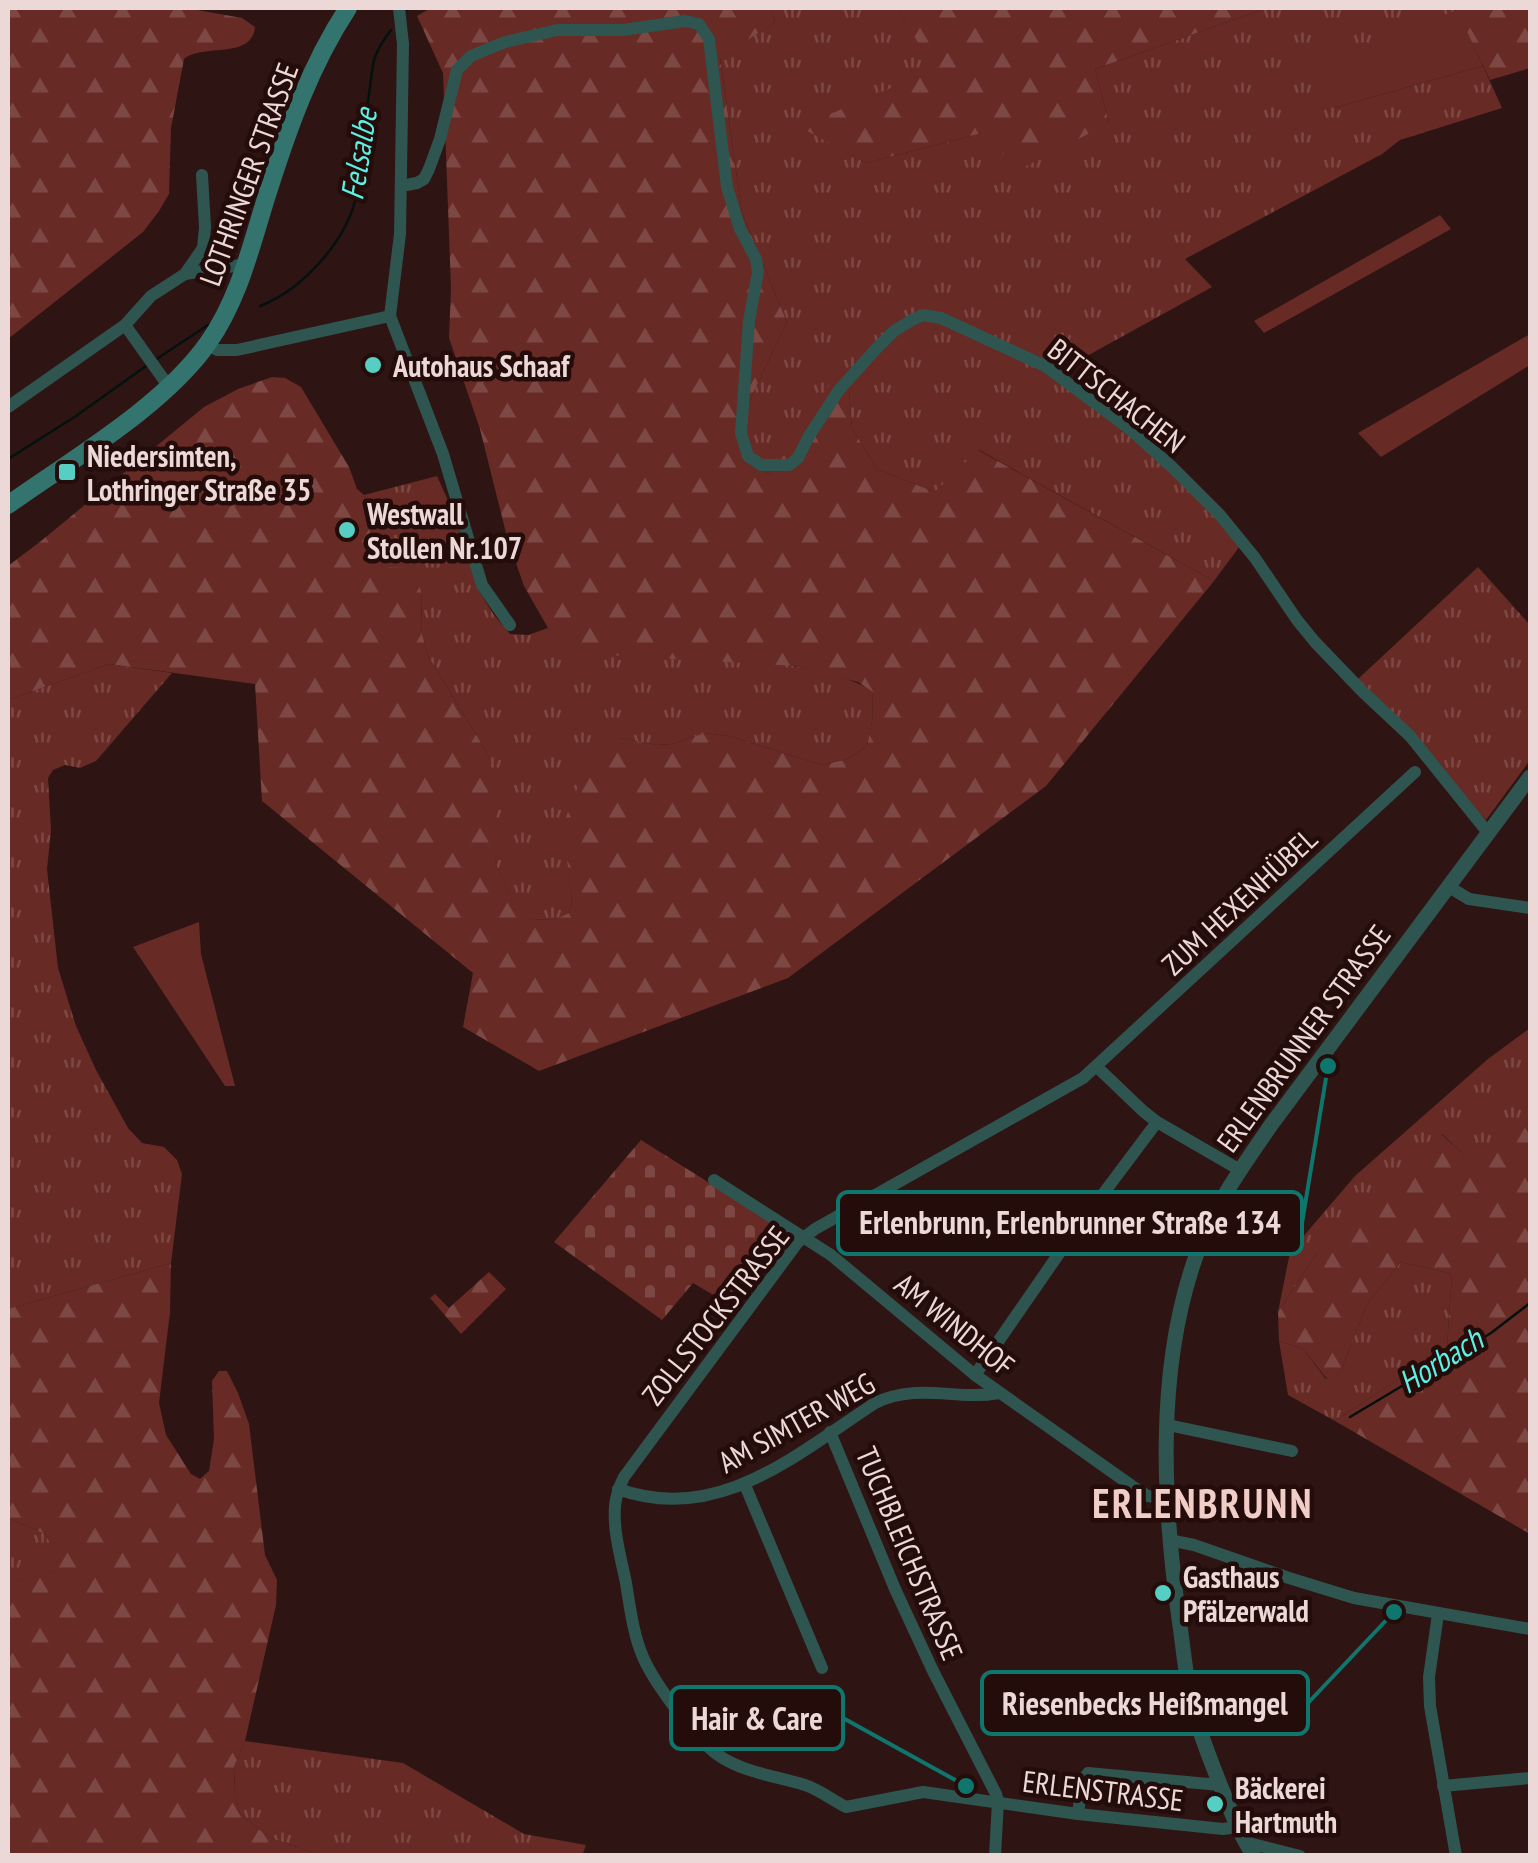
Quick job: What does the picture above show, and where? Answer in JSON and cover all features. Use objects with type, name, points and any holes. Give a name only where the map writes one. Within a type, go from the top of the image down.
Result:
[{"type":"main road","name":"LOTHRINGER STRASSE","points":[[8,505],[169,386],[207,345],[234,300],[301,96],[348,8]]},
{"type":"street","points":[[398,8],[403,44],[401,186],[399,257],[390,316],[453,482],[482,585],[510,625]]},
{"type":"street","name":"BITTSCHACHEN","points":[[401,186],[417,183],[429,170],[457,70],[471,56],[504,42],[557,30],[622,30],[685,21],[699,24],[709,39],[727,187],[758,272],[741,433],[748,456],[761,465],[774,466],[789,465],[798,458],[839,390],[894,331],[924,316],[942,318],[1046,366],[1130,430],[1220,515],[1297,620],[1410,736],[1488,834]]},
{"type":"street","points":[[8,407],[125,325],[151,296],[185,274],[203,248],[202,175]]},
{"type":"street","points":[[185,274],[246,264]]},
{"type":"street","points":[[207,345],[218,350],[237,350],[390,316]]},
{"type":"street","points":[[125,325],[169,386]]},
{"type":"street","name":"ZUM HEXENHÜBEL","points":[[1097,1067],[1415,772]]},
{"type":"street","name":"ERLENBRUNNER STRASSE","points":[[1249,1849],[1220,1785],[1192,1704],[1168,1540],[1168,1425],[1183,1300],[1196,1255],[1240,1170],[1530,777]]},
{"type":"street","points":[[1449,887],[1469,899],[1530,908]]},
{"type":"street","points":[[1097,1067],[1142,1111],[1240,1170]]},
{"type":"street","name":"ZOLLSTOCKSTRASSE","points":[[618,1489],[787,1254],[805,1236],[1097,1067]]},
{"type":"street","points":[[975,1374],[1067,1242],[1158,1122]]},
{"type":"street","name":"AM WINDHOF","points":[[714,1180],[805,1236],[999,1393],[1132,1486],[1148,1496],[1167,1499]]},
{"type":"street","name":"AM SIMTER WEG","points":[[618,1489],[651,1497],[698,1498],[745,1484],[774,1469],[892,1395],[926,1391],[999,1393]]},
{"type":"street","points":[[1168,1425],[1292,1451]]},
{"type":"street","name":"TUCHBLEICHSTRASSE","points":[[830,1432],[894,1589],[998,1801]]},
{"type":"street","points":[[745,1484],[822,1668]]},
{"type":"street","name":"ERLENSTRASSE","points":[[618,1489],[615,1526],[644,1659],[662,1688],[716,1753],[752,1770],[807,1786],[846,1808],[923,1792],[1078,1814],[1208,1828],[1237,1826]]},
{"type":"street","points":[[1168,1540],[1194,1545],[1337,1593],[1530,1630]]},
{"type":"street","points":[[1438,1614],[1429,1690],[1431,1724],[1456,1856]]},
{"type":"street","points":[[1078,1814],[1083,1777],[1088,1774],[1220,1785]]},
{"type":"street","points":[[1442,1786],[1530,1778]]},
{"type":"street","points":[[994,1856],[998,1801]]},
{"type":"street","points":[[1249,1849],[1300,1856]]},
{"type":"green space","points":[[8,8],[186,8],[242,18],[255,27],[245,44],[184,59],[171,128],[169,194],[143,232],[8,339]]},
{"type":"green space","points":[[431,8],[771,8],[775,22],[720,58],[742,213],[787,322],[738,425],[744,460],[771,475],[834,378],[848,376],[852,428],[877,469],[935,492],[978,450],[1214,581],[1046,786],[788,978],[539,1071],[463,1027],[473,973],[262,801],[255,684],[109,664],[8,700],[8,566],[204,407],[272,377],[285,378],[301,387],[349,467],[357,489],[364,495],[370,532],[383,567],[407,568],[421,590],[422,634],[429,658],[488,754],[496,865],[516,909],[530,919],[554,920],[569,913],[572,901],[563,826],[573,797],[602,742],[621,738],[672,744],[704,733],[729,736],[822,765],[848,759],[867,746],[873,692],[858,682],[795,666],[610,655],[578,647],[548,628],[524,586],[507,537],[480,429],[449,338],[451,288],[443,73],[417,16]]},
{"type":"green space","points":[[771,8],[896,8],[936,69],[802,127],[866,163],[982,133],[1109,123],[1095,69],[1267,8],[1455,8],[1334,108],[1483,66],[1502,108],[1400,140],[1382,154],[1185,259],[1212,287],[1056,373],[1131,430],[1242,543],[1214,581],[979,450],[935,492],[877,469],[852,428],[848,377],[771,475],[744,460],[738,425],[787,322],[742,213],[720,57],[775,22]]},
{"type":"green space","points":[[896,8],[1267,8],[1095,69],[1109,123],[1019,170],[982,133],[866,163],[800,127],[935,69]]},
{"type":"green space","points":[[1455,8],[1530,8],[1530,68],[1490,80]]},
{"type":"green space","points":[[1457,10],[1483,66],[1334,108],[1307,66]]},
{"type":"green space","points":[[1440,215],[1451,229],[1264,333],[1254,321]]},
{"type":"green space","points":[[1530,334],[1530,365],[1381,457],[1358,433]]},
{"type":"green space","points":[[437,476],[455,516],[479,591],[510,634],[528,635],[548,628],[601,652],[769,663],[825,672],[873,691],[867,746],[848,759],[822,765],[729,736],[704,733],[656,745],[621,738],[564,826],[572,901],[569,913],[554,920],[530,919],[516,910],[496,865],[488,754],[429,658],[422,634],[421,590],[383,567],[370,532],[364,495]]},
{"type":"green space","points":[[1478,567],[1530,625],[1530,760],[1486,820],[1357,680]]},
{"type":"green space","points":[[109,664],[172,673],[96,761],[80,768],[65,765],[53,770],[48,778],[51,830],[47,869],[58,968],[76,1026],[128,1128],[142,1143],[164,1147],[177,1160],[182,1174],[171,1263],[8,1309],[8,700]]},
{"type":"green space","points":[[199,922],[201,954],[235,1086],[225,1086],[133,947]]},
{"type":"green space","points":[[1530,1028],[1530,1122],[1479,1169],[1442,1134],[1315,1256],[1278,1312],[1290,1252],[1355,1176],[1488,1059]]},
{"type":"green space","points":[[1530,1122],[1530,1534],[1335,1421],[1447,1347],[1452,1274],[1401,1262],[1367,1304],[1341,1371],[1327,1379],[1303,1349],[1279,1341],[1278,1312],[1315,1256],[1418,1148],[1441,1134],[1479,1168]]},
{"type":"green space","points":[[641,1140],[786,1231],[737,1309],[693,1283],[662,1320],[554,1242]]},
{"type":"green space","points":[[1401,1262],[1452,1274],[1447,1347],[1335,1421],[1288,1395],[1279,1341],[1303,1349],[1326,1379],[1341,1371],[1367,1304]]},
{"type":"green space","points":[[171,1263],[170,1312],[159,1403],[166,1435],[191,1474],[200,1479],[209,1471],[214,1439],[212,1381],[219,1371],[227,1371],[249,1424],[265,1555],[277,1580],[276,1605],[245,1741],[234,1767],[235,1795],[240,1813],[268,1837],[319,1855],[8,1855],[8,1596],[14,1582],[58,1570],[47,1535],[8,1518],[8,1309]]},
{"type":"green space","points":[[489,1272],[506,1289],[461,1334],[430,1298],[435,1294],[449,1308]]},
{"type":"green space","points":[[8,1518],[47,1535],[59,1570],[15,1582],[8,1596]]},
{"type":"green space","points":[[245,1741],[403,1763],[524,1834],[586,1845],[582,1856],[319,1855],[268,1837],[240,1813],[234,1767]]},
{"type":"waterway","name":"Felsalbe","points":[[260,306],[308,275],[344,228],[357,193],[358,154],[373,64],[391,30]]},
{"type":"waterway","name":"Felsalbe","points":[[155,360],[208,325]]},
{"type":"waterway","name":"Felsalbe","points":[[8,459],[146,366]]},
{"type":"waterway","name":"Horbach","points":[[1350,1417],[1491,1333],[1530,1303]]},
{"type":"place","name":"Autohaus Schaaf","points":[[373,365]]},
{"type":"place","name":"Niedersimten, Lothringer Straße 35","points":[[67,472]]},
{"type":"place","name":"Westwall Stollen Nr.107","points":[[347,530]]},
{"type":"place","name":"Erlenbrunn, Erlenbrunner Straße 134","points":[[1328,1066]]},
{"type":"place","name":"Gasthaus Pfälzerwald","points":[[1163,1593]]},
{"type":"place","name":"Riesenbecks Heißmangel","points":[[1394,1612]]},
{"type":"place","name":"Hair & Care","points":[[966,1786]]},
{"type":"place","name":"Bäckerei Hartmuth","points":[[1215,1804]]},
{"type":"district","name":"ERLENBRUNN","points":[[1203,1503]]}]
